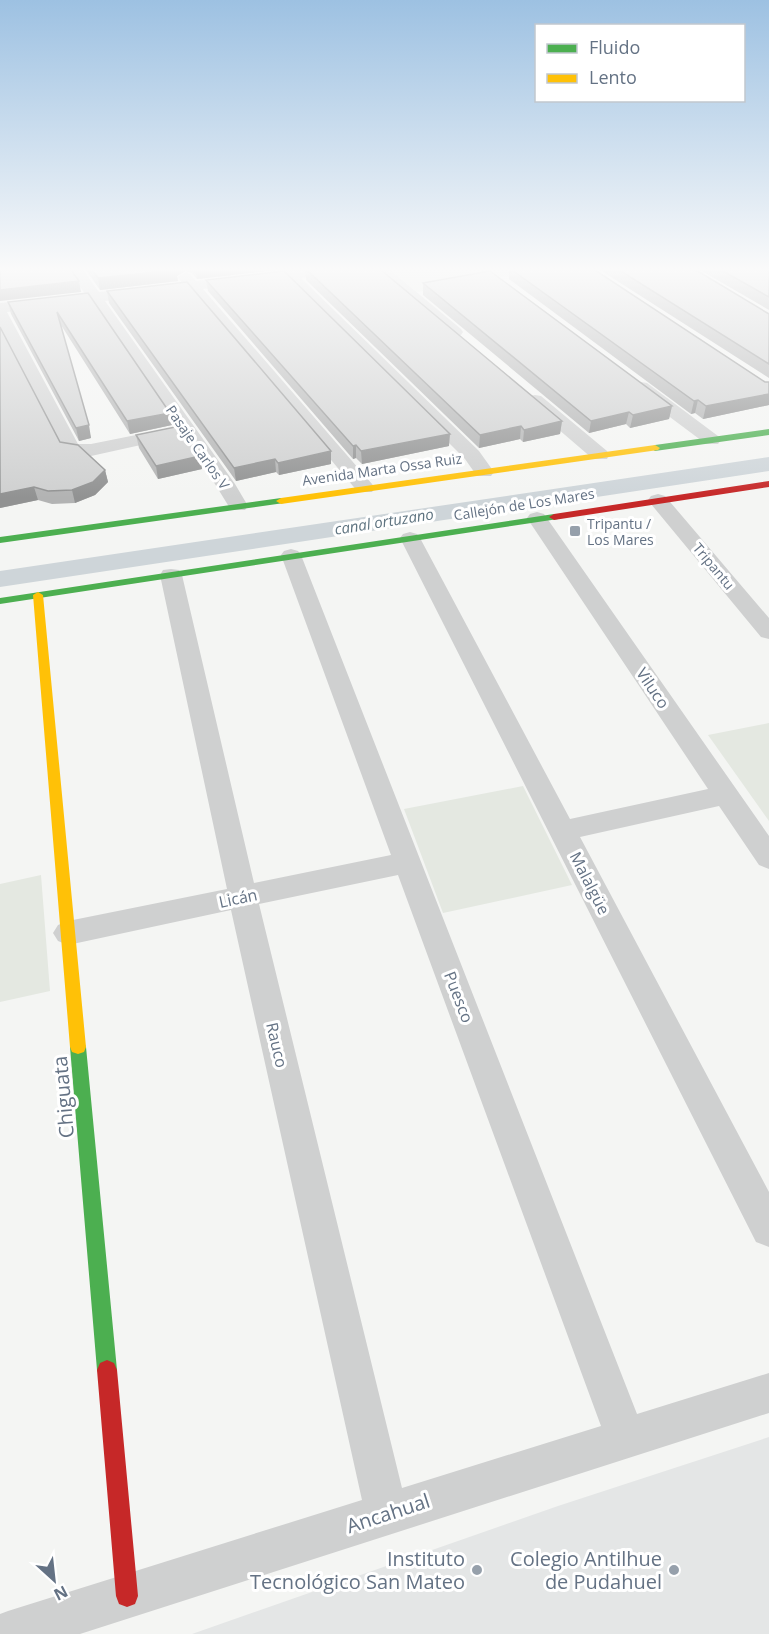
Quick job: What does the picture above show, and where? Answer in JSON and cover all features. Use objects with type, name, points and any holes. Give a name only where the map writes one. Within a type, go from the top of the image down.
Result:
[{"type":"street","points":[[17,346],[72,450],[91,450],[187,429]]},
{"type":"street","name":"Pasaje Carlos V","points":[[129,346],[238,506]]},
{"type":"street","points":[[244,346],[365,488]]},
{"type":"street","points":[[362,346],[472,455],[484,472]]},
{"type":"street","points":[[624,374],[712,440]]},
{"type":"street","points":[[518,386],[600,455]]},
{"type":"street","name":"Avenida Marta Ossa Ruiz","points":[[0,540],[769,432]]},
{"type":"street","name":"Callejón de Los Mares","points":[[0,601],[769,484]]},
{"type":"street","name":"Tripantu","points":[[658,500],[769,632]]},
{"type":"street","name":"Viluco","points":[[537,518],[769,858]]},
{"type":"street","name":"Malalgüe","points":[[410,537],[769,1228]]},
{"type":"street","name":"Puesco","points":[[291,555],[626,1438]]},
{"type":"street","name":"Rauco","points":[[171,575],[243,897],[387,1514]]},
{"type":"street","name":"Chiguata","points":[[38,595],[127,1596]]},
{"type":"street","points":[[563,831],[726,795]]},
{"type":"street","name":"Licán","points":[[68,933],[408,862]]},
{"type":"street","name":"Ancahual","points":[[8,1634],[769,1393]]},
{"type":"shaded area","points":[[769,723],[769,821],[708,735]]},
{"type":"shaded area","points":[[523,786],[572,885],[443,913],[404,809]]},
{"type":"shaded area","points":[[41,875],[50,991],[0,1002],[0,884]]},
{"type":"shaded area","points":[[769,1437],[769,1634],[192,1634],[558,1506]]},
{"type":"building","points":[[0,346],[10,346],[60,442],[78,445],[105,470],[93,482],[72,490],[48,491],[34,487],[0,494]]},
{"type":"building","points":[[32,346],[67,346],[89,425],[76,428]]},
{"type":"building","points":[[79,346],[124,346],[170,413],[127,421]]},
{"type":"building","points":[[147,346],[242,346],[331,451],[278,463],[275,459],[234,468]]},
{"type":"building","points":[[265,346],[361,346],[450,434],[361,451],[356,445],[353,446]]},
{"type":"building","points":[[387,346],[472,346],[562,421],[524,430],[521,426],[480,435]]},
{"type":"building","points":[[500,346],[591,346],[672,406],[633,415],[629,412],[591,421]]},
{"type":"building","points":[[618,346],[711,346],[765,382],[769,382],[769,394],[706,406],[698,400],[694,401]]},
{"type":"building","points":[[741,346],[769,346],[769,364]]},
{"type":"building","points":[[180,426],[200,456],[156,466],[136,435]]},
{"type":"waterway","name":"canal ortuzano","points":[[0,579],[769,464]]},
{"type":"traffic: fast","points":[[655,448],[769,432]]},
{"type":"traffic: fast","points":[[0,540],[281,501]]},
{"type":"traffic: fast","points":[[0,601],[554,517]]},
{"type":"traffic: fast","points":[[78,1047],[107,1370]]},
{"type":"traffic: slow","points":[[281,501],[655,448]]},
{"type":"traffic: slow","points":[[38,595],[78,1047]]},
{"type":"traffic: jam","points":[[554,517],[769,484]]},
{"type":"traffic: jam","points":[[107,1370],[127,1596]]},
{"type":"place","name":"Tripantu / Los Mares","points":[[575,531]]},
{"type":"place","name":"Instituto Tecnológico San Mateo","points":[[477,1570]]},
{"type":"place","name":"Colegio Antilhue de Pudahuel","points":[[674,1570]]}]
